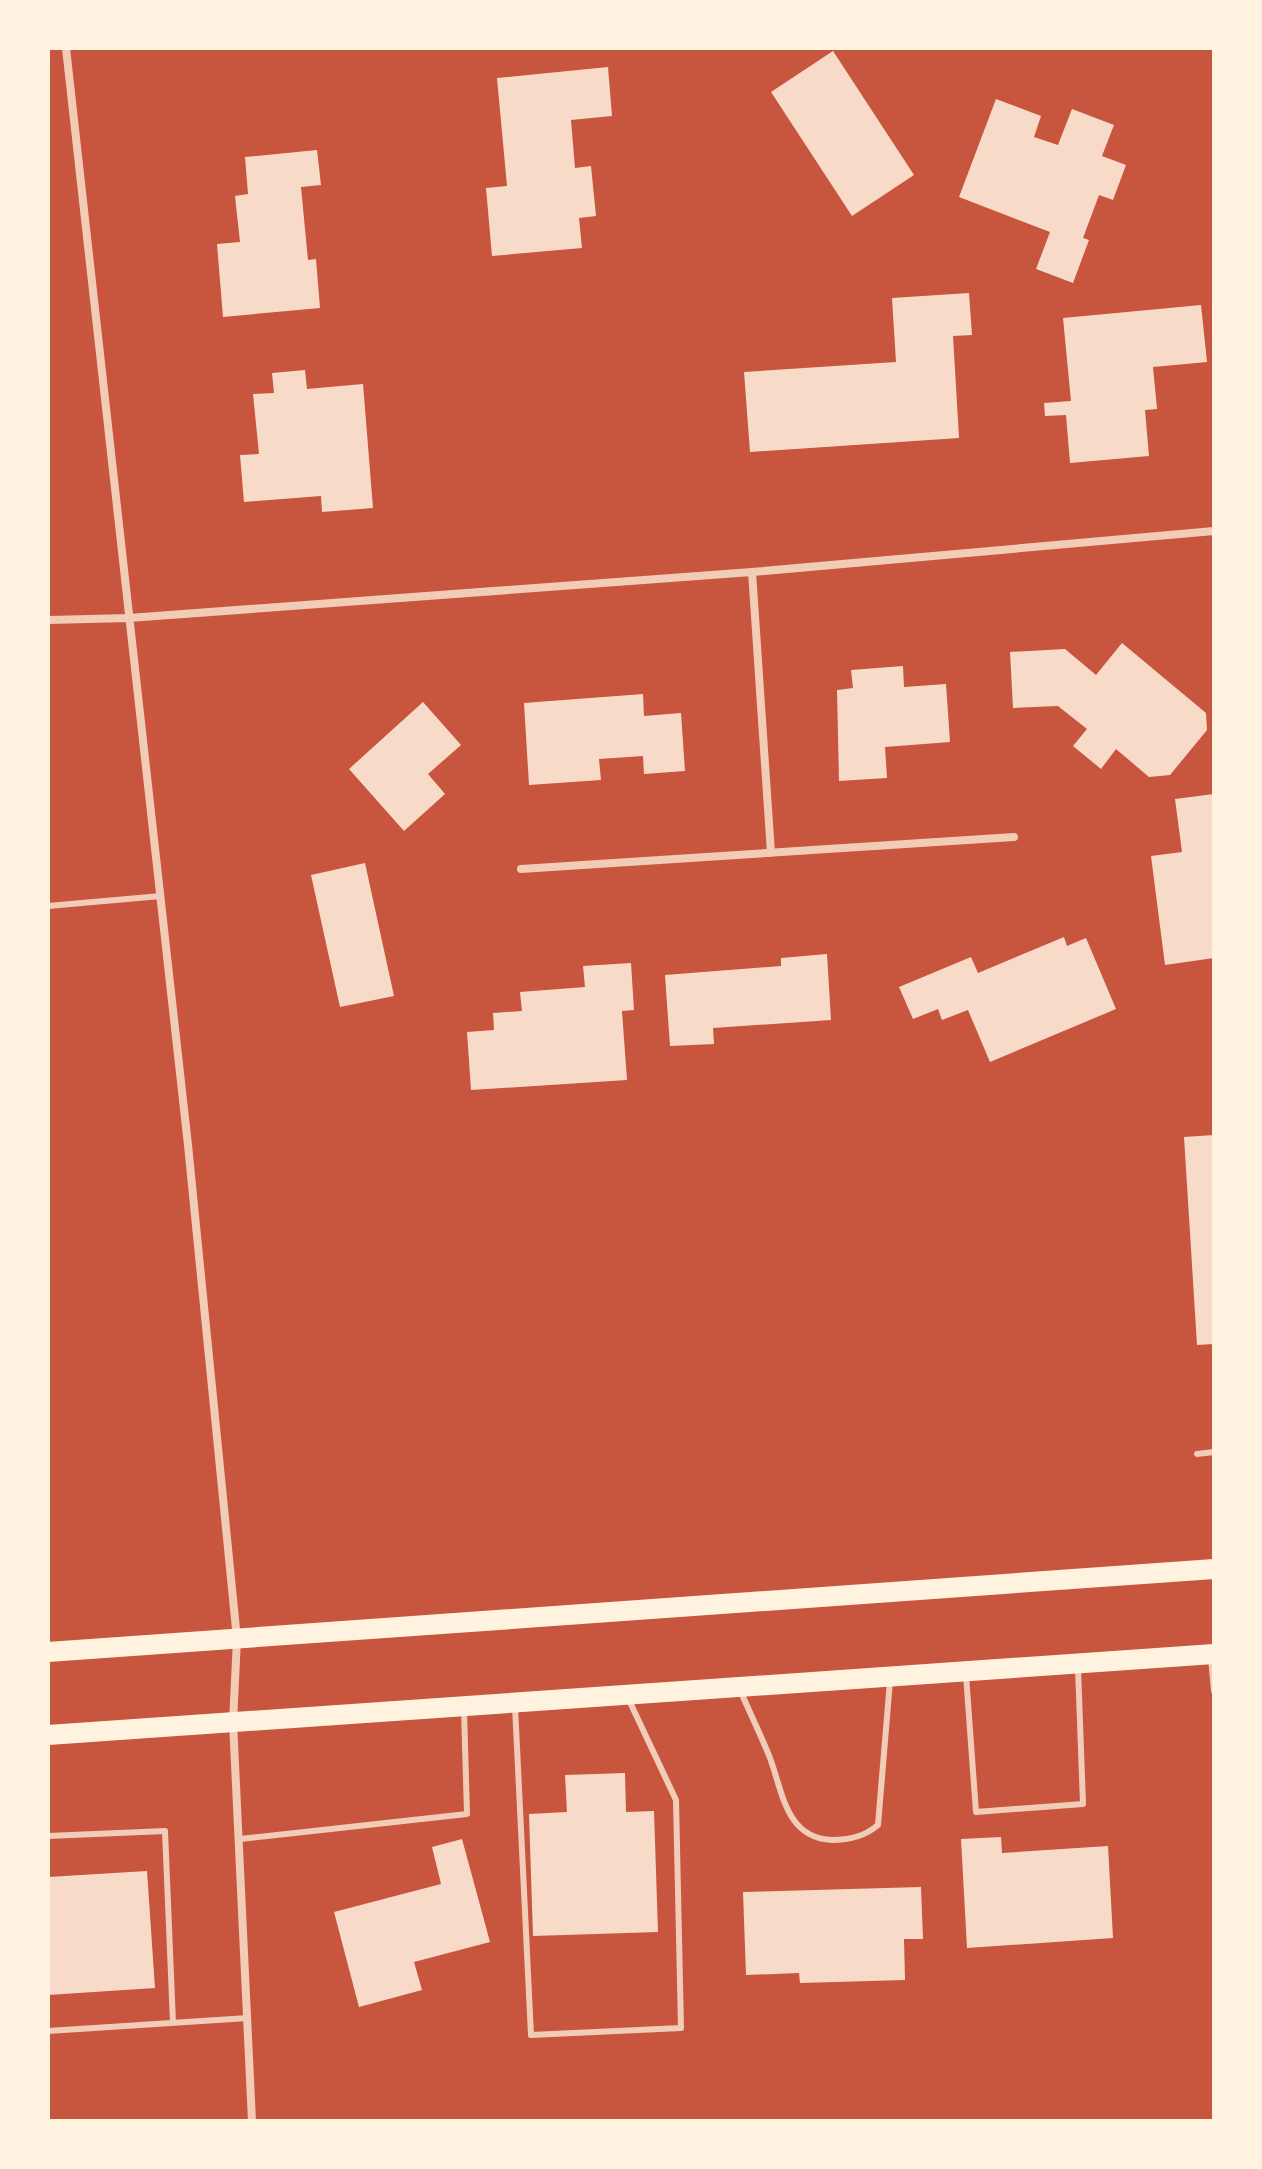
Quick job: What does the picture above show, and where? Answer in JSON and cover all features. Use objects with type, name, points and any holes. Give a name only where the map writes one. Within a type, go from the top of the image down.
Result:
[{"type":"main road","points":[[48,1652],[1214,1569]]},
{"type":"main road","points":[[48,1735],[1212,1654]]},
{"type":"street","points":[[66,48],[161,896],[237,1639],[233,1722],[252,2121]]},
{"type":"street","points":[[48,620],[129,618],[752,572],[1214,531]]},
{"type":"street","points":[[752,572],[771,853]]},
{"type":"street","points":[[521,869],[1014,837]]},
{"type":"lane","points":[[48,906],[161,896]]},
{"type":"lane","points":[[1197,1454],[1214,1452]]},
{"type":"lane","points":[[1212,1654],[1214,1691]]},
{"type":"lane","points":[[966,1671],[976,1812],[1083,1804],[1077,1663]]},
{"type":"lane","points":[[739,1687],[770,1758],[786,1810],[808,1836],[848,1840],[878,1825],[890,1676]]},
{"type":"lane","points":[[515,1703],[531,2035],[681,2028],[676,1800],[627,1695]]},
{"type":"lane","points":[[240,1839],[467,1814],[463,1706]]},
{"type":"lane","points":[[48,1836],[165,1831],[173,2023]]},
{"type":"lane","points":[[48,2031],[248,2018]]},
{"type":"building","points":[[833,51],[914,175],[852,216],[771,92]]},
{"type":"building","points":[[608,67],[612,116],[571,120],[575,168],[591,166],[596,216],[579,218],[582,248],[492,256],[486,188],[507,186],[497,78]]},
{"type":"building","points":[[996,99],[1041,116],[1034,137],[1058,145],[1072,109],[1114,125],[1102,156],[1126,165],[1113,200],[1099,195],[1083,238],[1089,240],[1073,283],[1036,269],[1050,232],[959,197]]},
{"type":"building","points":[[317,150],[321,185],[301,187],[308,260],[316,259],[320,308],[223,317],[217,244],[240,242],[235,196],[248,194],[245,157]]},
{"type":"building","points":[[969,293],[972,335],[953,336],[959,438],[750,452],[744,372],[896,362],[892,298]]},
{"type":"building","points":[[1201,305],[1207,362],[1153,367],[1157,409],[1145,410],[1149,456],[1070,463],[1066,415],[1045,416],[1044,403],[1071,401],[1063,318]]},
{"type":"building","points":[[305,370],[307,389],[363,384],[373,508],[322,512],[321,496],[244,502],[240,455],[259,454],[253,394],[274,393],[272,373]]},
{"type":"building","points":[[1122,643],[1206,713],[1207,730],[1170,775],[1149,777],[1116,749],[1101,769],[1073,746],[1087,729],[1058,706],[1013,708],[1010,652],[1065,649],[1096,675]]},
{"type":"building","points":[[903,666],[904,687],[946,684],[950,742],[885,747],[887,778],[839,781],[837,690],[853,688],[851,670]]},
{"type":"building","points":[[643,694],[644,716],[681,713],[685,771],[644,774],[643,756],[599,759],[601,780],[529,785],[524,703]]},
{"type":"building","points":[[423,702],[461,745],[428,774],[445,794],[404,831],[349,769]]},
{"type":"building","points":[[1214,794],[1214,958],[1165,965],[1151,856],[1182,852],[1175,799]]},
{"type":"building","points":[[365,863],[394,996],[340,1007],[311,875]]},
{"type":"building","points":[[1064,937],[1067,946],[1086,938],[1116,1009],[990,1062],[968,1010],[942,1020],[938,1009],[913,1019],[899,987],[971,957],[978,973]]},
{"type":"building","points":[[827,954],[831,1020],[713,1028],[714,1044],[670,1046],[665,975],[781,966],[781,958]]},
{"type":"building","points":[[631,963],[634,1010],[622,1011],[627,1080],[471,1090],[467,1032],[494,1030],[493,1013],[522,1011],[520,992],[585,987],[583,966]]},
{"type":"building","points":[[1214,1135],[1214,1344],[1197,1345],[1184,1137]]},
{"type":"building","points":[[625,1773],[626,1812],[654,1811],[658,1932],[533,1936],[529,1814],[567,1812],[565,1775]]},
{"type":"building","points":[[1001,1837],[1002,1853],[1108,1846],[1113,1938],[967,1948],[961,1839]]},
{"type":"building","points":[[462,1839],[490,1942],[414,1962],[422,1990],[359,2007],[334,1912],[441,1884],[432,1847]]},
{"type":"building","points":[[147,1871],[155,1988],[48,1995],[48,1877]]},
{"type":"building","points":[[921,1887],[923,1939],[904,1939],[905,1980],[800,1983],[799,1973],[746,1975],[743,1892]]}]
